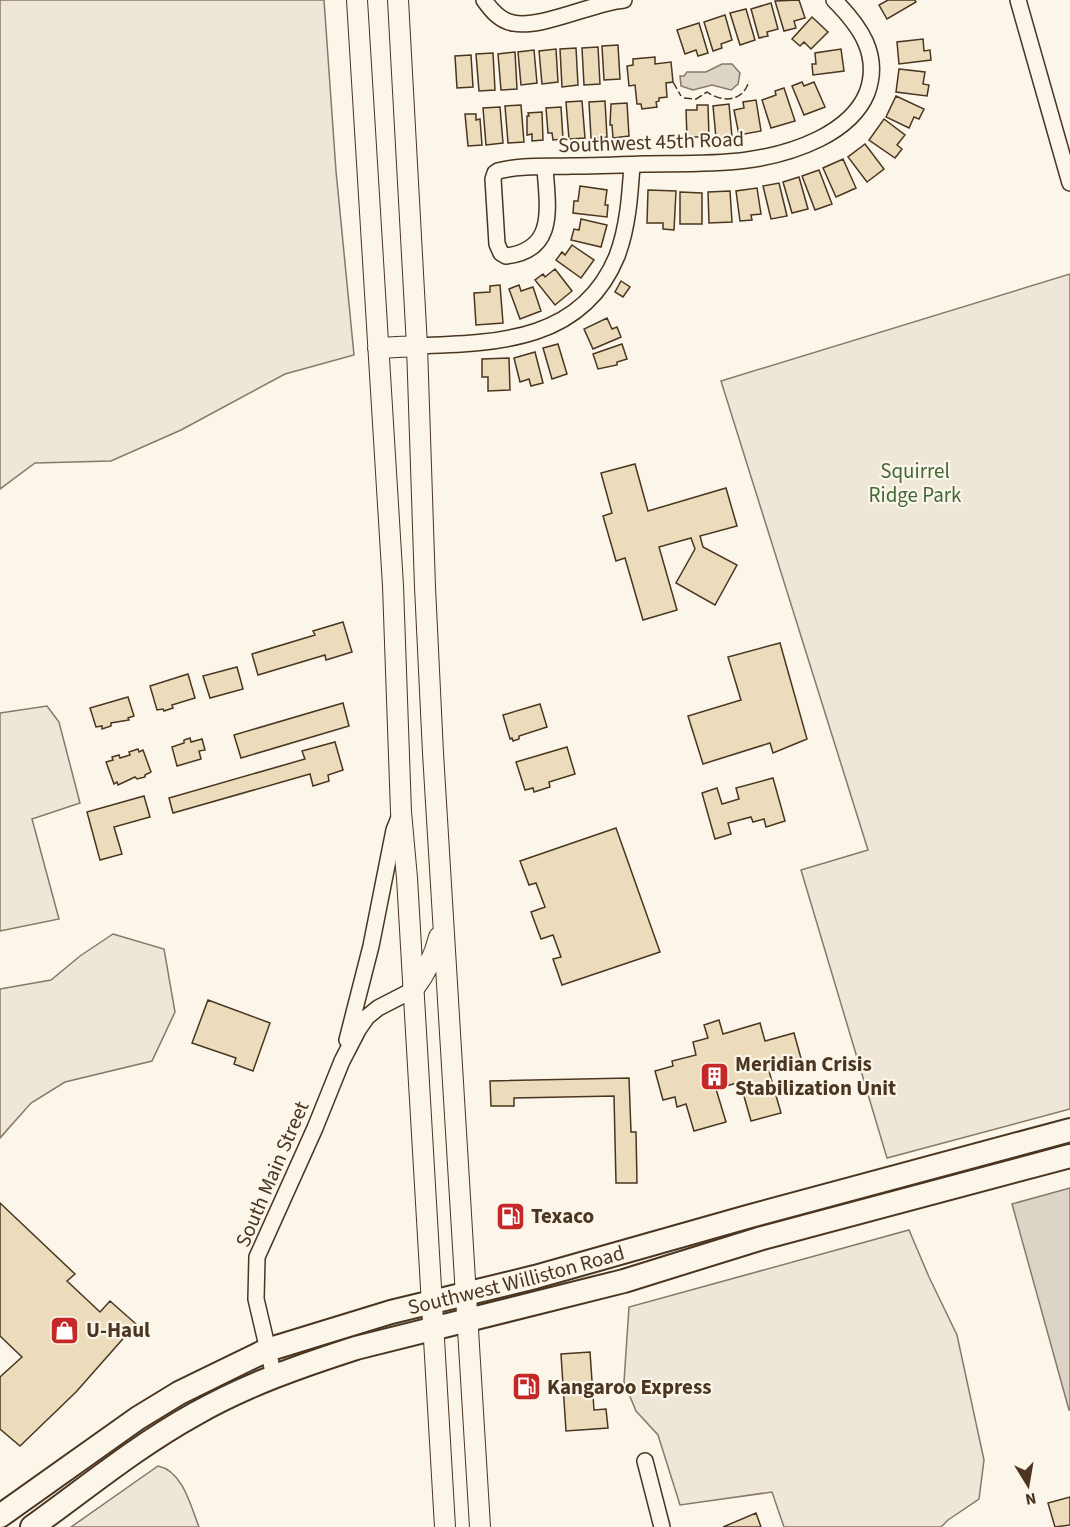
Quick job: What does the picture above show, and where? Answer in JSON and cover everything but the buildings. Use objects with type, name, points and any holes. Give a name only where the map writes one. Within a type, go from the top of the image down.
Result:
[{"type":"highway","name":"Southwest Williston Road","points":[[0,1516],[138,1418],[179,1393],[267,1350],[350,1324],[619,1255],[747,1217],[1070,1130]]},
{"type":"highway","name":"Southwest Williston Road","points":[[32,1527],[153,1440],[193,1415],[274,1376],[356,1348],[468,1322],[624,1281],[728,1248],[1070,1156]]},
{"type":"highway","points":[[906,1174],[913,1198]]},
{"type":"main road","points":[[357,0],[393,586],[401,812],[407,878],[445,1527]]},
{"type":"main road","points":[[398,0],[417,346],[425,587],[440,876],[480,1527]]},
{"type":"main road","points":[[378,348],[417,346]]},
{"type":"main road","points":[[393,586],[425,587]]},
{"type":"main road","points":[[407,878],[440,876]]},
{"type":"main road","points":[[413,990],[426,974],[434,955],[443,921]]},
{"type":"street","points":[[488,6],[504,20],[524,24],[536,23],[592,6],[624,0]]},
{"type":"street","name":"Southwest 45th Road","points":[[545,167],[547,216],[545,230],[540,240],[527,252],[506,256],[501,253],[497,244],[493,179],[495,173],[504,169],[545,167],[632,165],[723,164],[756,159],[812,142],[830,134],[855,114],[870,85],[868,48],[859,27],[834,0]]},
{"type":"street","points":[[1018,0],[1070,183]]},
{"type":"street","points":[[417,346],[475,344],[514,337],[561,322],[578,310],[600,285],[617,255],[627,217],[632,165]]},
{"type":"street","name":"South Main Street","points":[[342,1061],[370,946],[394,830],[401,812]]},
{"type":"street","name":"South Main Street","points":[[274,1376],[256,1299],[257,1257],[315,1128],[342,1061],[367,1017],[378,1008],[413,990]]},
{"type":"street","points":[[645,1461],[662,1527]]},
{"type":"green space","points":[[0,0],[324,0],[336,171],[354,355],[285,374],[181,430],[111,461],[35,463],[0,489]]},
{"type":"green space","name":"Squirrel Ridge Park","points":[[1070,274],[1070,1109],[887,1158],[801,870],[868,850],[721,381]]},
{"type":"green space","points":[[47,706],[59,722],[80,803],[32,819],[59,919],[0,931],[0,713]]},
{"type":"green space","points":[[113,934],[164,949],[175,1012],[152,1061],[65,1082],[31,1103],[0,1138],[0,989],[51,980],[80,956]]},
{"type":"green space","points":[[909,1230],[957,1335],[984,1460],[979,1499],[941,1527],[784,1527],[772,1492],[680,1505],[658,1435],[636,1411],[624,1382],[629,1307]]},
{"type":"green space","points":[[158,1466],[167,1469],[180,1482],[199,1527],[71,1527]]},
{"type":"shaded area","points":[[722,64],[732,64],[740,73],[738,84],[731,90],[712,85],[693,90],[681,86],[680,76],[684,76],[687,72],[706,72]]},
{"type":"shaded area","points":[[1070,1188],[1070,1410],[1069,1410],[1012,1204]]},
{"type":"fence","points":[[684,98],[696,99],[707,92],[719,98],[737,97],[749,81]]},
{"type":"fence","points":[[673,82],[681,96]]},
{"type":"place","name":"Meridian Crisis Stabilization Unit","points":[[714,1076]]},
{"type":"place","name":"Texaco","points":[[510,1216]]},
{"type":"place","name":"U-Haul","points":[[65,1330]]},
{"type":"place","name":"Kangaroo Express","points":[[526,1387]]}]
